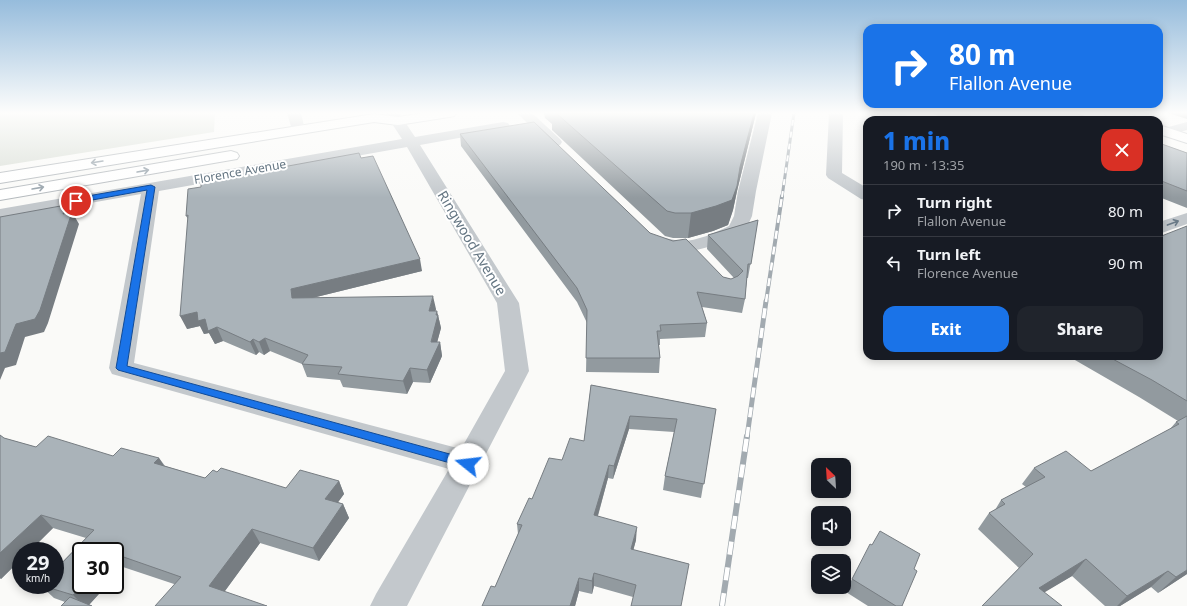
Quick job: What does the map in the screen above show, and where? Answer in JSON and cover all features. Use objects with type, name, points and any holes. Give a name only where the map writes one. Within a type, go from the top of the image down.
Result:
[{"type":"main road","name":"Florence Avenue","points":[[0,178],[228,141]]},
{"type":"main road","name":"Florence Avenue","points":[[266,150],[319,141]]},
{"type":"main road","name":"Florence Avenue","points":[[0,195],[243,154]]},
{"type":"street","name":"Florence Avenue","points":[[0,214],[416,141]]},
{"type":"street","points":[[554,141],[564,151]]},
{"type":"street","points":[[651,236],[657,241],[672,247],[698,244],[737,230],[743,216],[758,141]]},
{"type":"street","points":[[835,141],[834,175],[863,193]]},
{"type":"street","name":"Ringwood Avenue","points":[[388,606],[468,464],[517,371],[508,302],[412,142]]},
{"type":"street","points":[[151,187],[121,368],[468,464]]},
{"type":"street","points":[[1163,227],[1187,218]]},
{"type":"street","points":[[690,245],[706,262]]},
{"type":"shaded area","points":[[0,141],[156,141],[0,166]]},
{"type":"building","points":[[466,141],[554,141],[650,233],[673,241],[686,239],[723,277],[731,279],[738,276],[743,271],[708,235],[758,220],[751,264],[748,264],[745,299],[697,292],[707,323],[660,325],[661,331],[657,331],[660,358],[586,358],[587,310],[577,288]]},
{"type":"building","points":[[588,141],[747,141],[737,186],[732,200],[691,213],[675,213],[667,211]]},
{"type":"building","points":[[1163,144],[1187,153],[1187,191],[1163,182]]},
{"type":"building","points":[[359,153],[361,158],[373,156],[420,259],[291,289],[292,298],[433,296],[429,311],[437,311],[436,315],[438,315],[431,342],[440,342],[427,370],[410,368],[403,381],[338,374],[342,367],[302,364],[308,355],[265,338],[259,342],[253,339],[250,342],[217,327],[208,331],[205,319],[198,321],[197,312],[180,316],[188,215],[186,216],[188,189],[201,187],[201,182]]},
{"type":"building","points":[[66,205],[63,214],[72,212],[40,310],[35,319],[16,324],[5,352],[0,353],[0,217]]},
{"type":"building","points":[[1187,226],[1187,401],[1114,360],[1163,360],[1163,235]]},
{"type":"building","points":[[591,385],[716,409],[704,484],[665,476],[677,419],[630,416],[614,466],[609,465],[594,515],[637,527],[631,549],[689,564],[681,606],[631,606],[636,585],[594,573],[592,581],[579,578],[570,606],[482,606],[491,586],[495,587],[522,525],[517,524],[529,498],[532,499],[549,458],[562,460],[570,438],[584,441]]},
{"type":"building","points":[[1187,416],[1187,570],[1176,577],[1168,571],[1127,596],[1086,559],[1039,588],[1062,606],[982,606],[1033,554],[989,513],[1005,504],[1001,500],[1045,477],[1034,468],[1066,451],[1091,471],[1179,424],[1176,422]]},
{"type":"building","points":[[0,435],[4,438],[36,447],[48,436],[113,456],[121,448],[159,458],[154,463],[205,478],[213,470],[217,472],[221,468],[286,488],[300,470],[339,481],[325,499],[343,504],[313,548],[252,529],[209,586],[267,606],[155,606],[181,577],[124,557],[124,542],[82,542],[94,530],[41,515],[0,553]]},
{"type":"building","points":[[880,531],[920,554],[914,569],[917,571],[902,606],[896,606],[852,579],[870,544],[872,545]]},
{"type":"building","points":[[72,553],[73,595],[64,592],[64,561]]},
{"type":"building","points":[[70,597],[92,606],[61,606]]},
{"type":"railway","points":[[782,197],[790,141]]},
{"type":"railway","points":[[766,302],[782,196]]},
{"type":"railway","points":[[747,437],[766,301]]},
{"type":"railway","points":[[722,606],[747,436]]},
{"type":"route","points":[[76,201],[151,187],[121,368],[468,464]]}]
